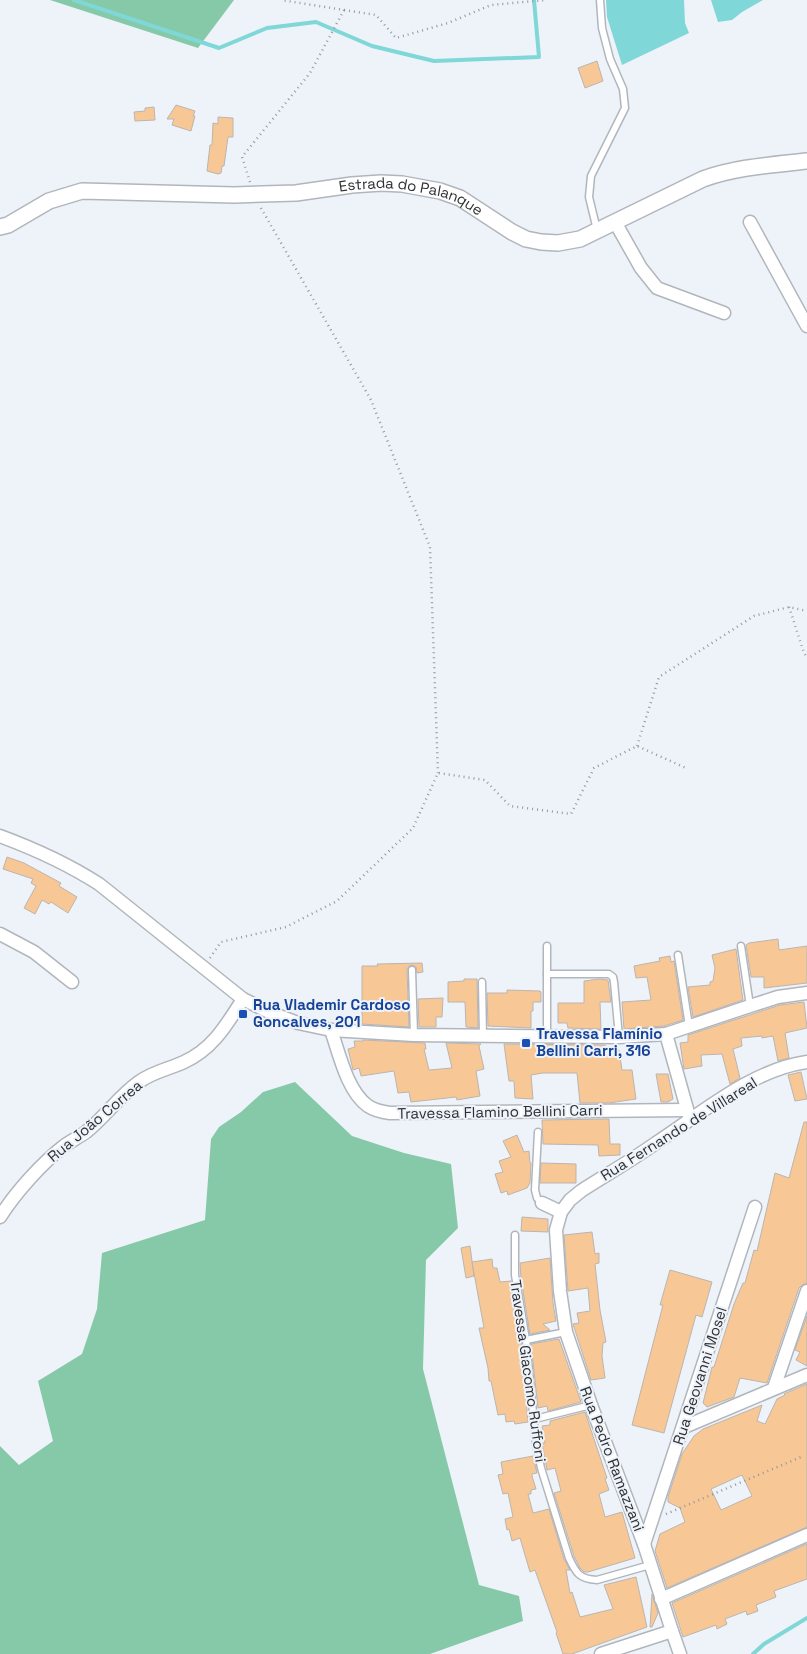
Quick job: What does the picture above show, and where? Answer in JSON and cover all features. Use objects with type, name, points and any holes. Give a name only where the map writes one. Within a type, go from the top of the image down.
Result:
[{"type":"street","name":"Estrada do Palanque","points":[[0,227],[8,225],[49,201],[82,191],[296,193],[381,183],[402,184],[440,191],[460,198],[526,239],[558,243],[580,239],[703,179],[721,173],[741,168],[807,161]]},
{"type":"street","points":[[615,222],[641,268],[657,288],[724,313]]},
{"type":"street","points":[[750,222],[807,326]]},
{"type":"street","points":[[0,836],[51,856],[75,868],[99,884],[243,1000],[298,1023],[331,1030],[414,1035],[547,1037],[619,1037],[666,1034],[750,1006],[778,998],[807,993]]},
{"type":"street","points":[[0,934],[34,952],[72,982]]},
{"type":"street","name":"Rua João Correa","points":[[0,1217],[43,1165],[64,1146],[86,1132],[140,1081],[200,1054],[220,1034],[243,1000]]},
{"type":"street","name":"Travessa Flamino Bellini Carri","points":[[331,1030],[351,1086],[368,1106],[390,1114],[689,1115]]},
{"type":"street","points":[[666,1034],[689,1115]]},
{"type":"street","name":"Rua Fernando de Villareal","points":[[560,1212],[581,1191],[657,1143],[689,1115],[774,1070],[807,1062]]},
{"type":"street","points":[[542,1203],[560,1212]]},
{"type":"street","name":"Rua Geovanni Mosel","points":[[644,1544],[755,1207]]},
{"type":"street","name":"Rua Pedro Ramazzani","points":[[560,1212],[556,1230],[557,1252],[566,1332],[591,1405],[644,1544],[680,1654]]},
{"type":"street","points":[[774,1388],[807,1291]]},
{"type":"street","points":[[684,1427],[807,1375]]},
{"type":"street","points":[[661,1599],[807,1535]]},
{"type":"street","points":[[601,1654],[672,1631]]},
{"type":"lane","points":[[597,231],[589,198],[591,176],[625,108],[624,88],[610,59],[602,28],[600,0]]},
{"type":"lane","points":[[547,946],[547,1037]]},
{"type":"lane","points":[[741,946],[750,1006]]},
{"type":"lane","points":[[678,955],[689,1026]]},
{"type":"lane","points":[[412,970],[414,1035]]},
{"type":"lane","points":[[547,974],[609,974],[613,977],[619,1037]]},
{"type":"lane","points":[[482,982],[483,1036]]},
{"type":"lane","points":[[538,1132],[535,1190],[537,1198],[542,1203]]},
{"type":"lane","name":"Travessa Giacomo Ruffoni","points":[[515,1235],[516,1275],[526,1340],[536,1444],[541,1468],[569,1558],[575,1571],[581,1577],[597,1580],[650,1566]]},
{"type":"lane","points":[[526,1340],[566,1332]]},
{"type":"lane","points":[[535,1419],[591,1405]]},
{"type":"path","points":[[281,0],[376,15],[396,38],[448,23],[491,5],[545,0]]},
{"type":"path","points":[[204,968],[220,942],[286,927],[337,901],[413,828],[438,773],[430,547],[371,400],[254,194],[242,157],[310,73],[344,10]]},
{"type":"path","points":[[438,773],[485,780],[510,806],[571,814],[594,768],[636,746],[659,677],[754,616],[788,607],[807,611]]},
{"type":"path","points":[[788,607],[807,657]]},
{"type":"path","points":[[636,746],[686,768]]},
{"type":"path","points":[[651,1520],[802,1457]]},
{"type":"green space","points":[[50,0],[234,0],[198,48]]},
{"type":"green space","points":[[295,1082],[352,1136],[404,1153],[451,1164],[458,1228],[426,1260],[423,1369],[479,1585],[519,1596],[523,1621],[430,1654],[0,1654],[0,1446],[19,1465],[53,1441],[38,1381],[82,1354],[97,1309],[102,1253],[205,1220],[211,1139],[219,1127],[241,1112],[263,1092]]},
{"type":"water","points":[[606,0],[684,0],[685,23],[689,33],[622,65],[607,17]]},
{"type":"water","points":[[711,0],[763,0],[732,20],[718,22]]},
{"type":"building","points":[[597,61],[603,81],[585,88],[578,68]]},
{"type":"building","points":[[176,105],[195,111],[191,131],[172,125],[174,119],[167,119]]},
{"type":"building","points":[[154,107],[155,120],[135,121],[134,112],[145,111],[145,108]]},
{"type":"building","points":[[218,117],[233,118],[233,137],[228,137],[224,166],[222,166],[221,173],[218,174],[207,171],[210,145],[212,145],[213,123],[218,124]]},
{"type":"building","points":[[7,857],[24,863],[61,883],[59,886],[77,897],[68,913],[51,902],[49,904],[42,900],[35,914],[24,908],[36,886],[31,883],[33,879],[3,869]]},
{"type":"building","points":[[778,939],[779,950],[807,946],[807,983],[764,988],[764,977],[751,977],[746,945]]},
{"type":"building","points":[[736,949],[743,1000],[693,1017],[688,987],[710,985],[710,982],[713,981],[715,968],[712,955]]},
{"type":"building","points":[[670,956],[671,962],[674,961],[683,1020],[664,1026],[624,1029],[622,1002],[651,1000],[647,977],[636,978],[634,966],[660,961],[659,958]]},
{"type":"building","points":[[422,963],[423,972],[417,973],[416,967],[412,965],[407,970],[409,1027],[362,1024],[362,966]]},
{"type":"building","points":[[464,979],[477,979],[478,1028],[466,1027],[465,1002],[448,1002],[448,982],[464,981]]},
{"type":"building","points":[[608,980],[611,1002],[600,1002],[601,1029],[568,1028],[567,1023],[558,1023],[558,1003],[584,1003],[584,981]]},
{"type":"building","points":[[507,990],[541,992],[541,1002],[533,1002],[531,1028],[488,1026],[487,993],[507,993]]},
{"type":"building","points":[[443,998],[442,1017],[436,1017],[436,1027],[419,1027],[418,999]]},
{"type":"building","points":[[804,1002],[807,1028],[785,1033],[789,1058],[778,1061],[773,1036],[741,1038],[742,1046],[733,1049],[740,1078],[730,1084],[722,1054],[701,1055],[702,1066],[684,1069],[680,1043],[688,1042],[688,1035],[780,1005]]},
{"type":"building","points":[[354,1041],[425,1043],[426,1049],[424,1049],[429,1070],[452,1068],[446,1043],[481,1044],[479,1046],[484,1069],[476,1071],[480,1096],[457,1100],[456,1097],[411,1102],[409,1092],[398,1093],[394,1071],[361,1076],[359,1068],[353,1070],[348,1049],[355,1047]]},
{"type":"building","points":[[504,1044],[605,1045],[606,1052],[619,1050],[622,1070],[632,1070],[636,1099],[609,1103],[580,1103],[577,1073],[531,1075],[533,1099],[515,1098],[514,1081],[509,1081]]},
{"type":"building","points":[[801,1072],[807,1099],[795,1101],[788,1075]]},
{"type":"building","points":[[656,1074],[668,1074],[673,1099],[668,1102],[661,1102]]},
{"type":"building","points":[[609,1119],[610,1144],[620,1144],[620,1155],[599,1156],[598,1145],[543,1144],[542,1120]]},
{"type":"building","points":[[804,1122],[807,1122],[807,1283],[799,1288],[767,1383],[740,1378],[734,1397],[707,1407],[703,1403],[712,1367],[714,1367],[734,1304],[743,1283],[745,1283],[754,1250],[757,1251],[775,1173],[789,1178]]},
{"type":"building","points":[[517,1135],[524,1152],[529,1151],[531,1163],[530,1183],[527,1188],[508,1195],[507,1191],[501,1193],[495,1174],[503,1172],[499,1161],[511,1157],[503,1141]]},
{"type":"building","points":[[541,1163],[576,1164],[576,1183],[540,1183]]},
{"type":"building","points":[[522,1217],[548,1219],[548,1232],[521,1231]]},
{"type":"building","points":[[592,1232],[595,1254],[599,1253],[599,1263],[595,1264],[606,1342],[603,1343],[602,1356],[605,1378],[591,1380],[573,1324],[579,1323],[577,1313],[590,1311],[588,1288],[568,1291],[564,1235]]},
{"type":"building","points":[[470,1246],[474,1276],[466,1278],[461,1248]]},
{"type":"building","points":[[550,1258],[556,1321],[543,1324],[550,1330],[530,1334],[520,1263]]},
{"type":"building","points":[[492,1259],[493,1268],[497,1268],[500,1282],[511,1281],[521,1341],[528,1422],[515,1424],[514,1421],[506,1422],[505,1414],[498,1415],[491,1381],[489,1381],[479,1328],[484,1328],[472,1262]]},
{"type":"building","points":[[670,1270],[712,1282],[702,1317],[696,1315],[664,1433],[632,1425],[663,1305],[660,1305]]},
{"type":"building","points":[[807,1316],[807,1366],[796,1360],[800,1352],[795,1350]]},
{"type":"building","points":[[559,1339],[581,1402],[548,1411],[547,1406],[538,1408],[531,1344]]},
{"type":"building","points":[[807,1384],[807,1527],[667,1588],[655,1551],[660,1534],[685,1522],[680,1508],[668,1502],[682,1454],[694,1436],[703,1429],[762,1405],[757,1421],[765,1424],[777,1399]],"holes":[[[742,1475],[752,1496],[721,1510],[711,1489]]]},
{"type":"building","points":[[585,1412],[607,1478],[605,1479],[609,1490],[599,1494],[605,1517],[622,1512],[635,1558],[588,1572],[584,1572],[580,1568],[574,1556],[554,1493],[561,1491],[555,1468],[547,1470],[542,1443],[545,1443],[542,1426],[550,1425],[550,1421]]},
{"type":"building","points":[[533,1456],[537,1473],[532,1474],[532,1476],[536,1489],[531,1490],[531,1494],[528,1494],[533,1513],[549,1509],[564,1559],[570,1570],[566,1570],[570,1593],[572,1592],[580,1617],[613,1609],[604,1585],[636,1577],[647,1627],[572,1654],[563,1654],[535,1570],[530,1572],[520,1538],[512,1541],[509,1529],[507,1530],[505,1519],[513,1517],[508,1493],[503,1494],[498,1475],[503,1474],[501,1462]]},
{"type":"building","points":[[807,1544],[807,1579],[774,1591],[776,1597],[756,1605],[758,1611],[747,1615],[746,1611],[725,1619],[727,1624],[717,1629],[716,1625],[683,1637],[672,1603]]},
{"type":"building","points":[[652,1594],[658,1613],[652,1627],[650,1627]]},
{"type":"waterway","points":[[74,0],[219,48],[267,28],[316,22],[372,46],[434,61],[539,57],[534,0]]},
{"type":"waterway","points":[[753,1654],[764,1644],[807,1618]]},
{"type":"place","name":"Rua Vlademir Cardoso Goncalves, 201","points":[[243,1014]]},
{"type":"place","name":"Travessa Flamínio Bellini Carri, 316","points":[[526,1043]]}]
